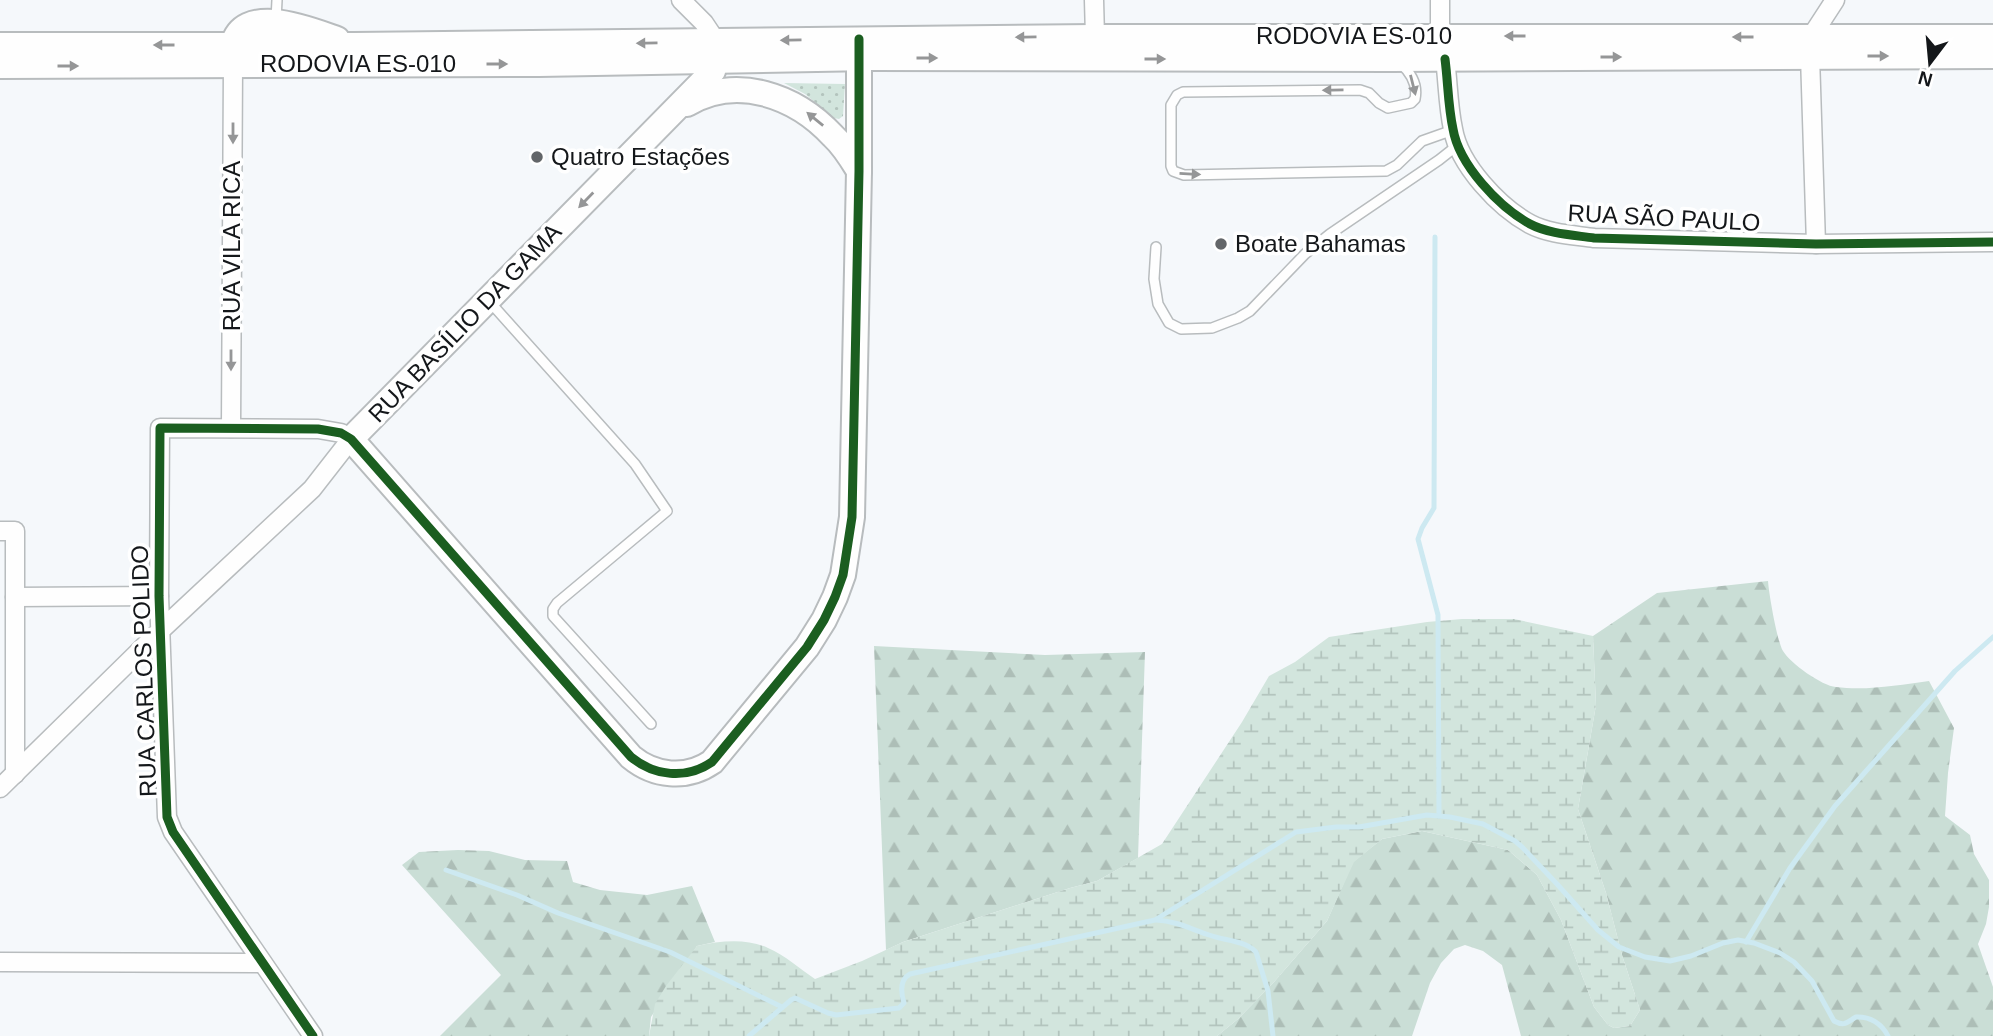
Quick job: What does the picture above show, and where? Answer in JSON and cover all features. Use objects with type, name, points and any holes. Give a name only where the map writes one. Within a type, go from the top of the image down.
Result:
[{"type":"main road","points":[[233,55],[234,37],[244,28],[262,22],[277,11],[300,26],[354,45]]},
{"type":"main road","name":"RODOVIA ES-010","points":[[0,45],[233,55],[716,51],[859,48],[1095,37],[1443,47],[1810,46],[1993,37]]},
{"type":"main road","name":"RODOVIA ES-010","points":[[0,66],[233,55],[354,45],[716,51]]},
{"type":"main road","name":"RODOVIA ES-010","points":[[1810,46],[1993,56]]},
{"type":"main road","name":"RODOVIA ES-010","points":[[859,48],[1391,59],[1443,47]]},
{"type":"main road","points":[[351,439],[631,757],[641,765],[666,774],[702,769],[712,762],[807,647],[824,620],[843,575],[852,516],[859,48]]},
{"type":"main road","name":"RUA BASÍLIO DA GAMA","points":[[351,439],[713,71],[716,51]]},
{"type":"main road","points":[[675,110],[693,100],[718,92],[737,90],[777,97],[793,103],[820,123],[842,145],[859,171]]},
{"type":"street","points":[[681,0],[704,23],[716,51]]},
{"type":"street","points":[[1094,0],[1095,37]]},
{"type":"street","name":"RUA SÃO PAULO","points":[[1440,0],[1455,138],[1477,178],[1510,211],[1532,225],[1559,233],[1594,238],[1816,244],[1993,242]]},
{"type":"street","points":[[1816,244],[1810,46],[1835,0]]},
{"type":"street","name":"RUA VILA RICA","points":[[231,428],[233,55]]},
{"type":"street","name":"RUA CARLOS POLIDO","points":[[231,428],[160,428],[159,596],[167,817],[173,832],[313,1036]]},
{"type":"street","points":[[231,428],[318,429],[341,433],[351,439]]},
{"type":"street","name":"RUA BASÍLIO DA GAMA","points":[[0,788],[161,629],[312,489],[351,439]]},
{"type":"street","points":[[8,531],[15,597],[8,671],[15,774]]},
{"type":"street","points":[[15,597],[159,596]]},
{"type":"street","points":[[0,962],[262,963]]},
{"type":"lane","points":[[1391,59],[1402,65],[1412,77],[1416,93],[1411,103],[1388,108],[1369,93],[1360,90],[1183,92],[1177,95],[1171,105],[1173,171],[1184,175],[1386,171],[1397,165],[1422,141],[1455,138]]},
{"type":"lane","points":[[1156,247],[1154,279],[1158,304],[1169,323],[1181,329],[1212,328],[1250,311],[1305,254],[1439,160],[1455,138]]},
{"type":"lane","points":[[488,300],[635,464],[667,511],[553,609],[553,616],[651,724]]},
{"type":"green space","points":[[784,83],[845,84],[843,116],[834,118],[805,94]]},
{"type":"green space","points":[[1768,581],[1781,646],[1799,667],[1823,683],[1836,687],[1871,688],[1929,681],[1954,728],[1945,816],[1970,835],[1974,854],[1989,880],[1989,907],[1978,944],[1993,987],[1993,1036],[1521,1036],[1502,965],[1483,951],[1465,945],[1454,949],[1441,963],[1430,983],[1412,1036],[1217,1036],[1238,1019],[1274,982],[1327,921],[1353,862],[1382,839],[1422,831],[1508,850],[1537,875],[1561,920],[1594,1007],[1608,1025],[1614,1028],[1630,1026],[1640,1010],[1578,809],[1596,705],[1593,636],[1657,593]]},
{"type":"green space","points":[[1462,619],[1514,619],[1593,636],[1596,705],[1578,809],[1640,1010],[1630,1026],[1614,1028],[1608,1025],[1594,1007],[1561,920],[1537,875],[1508,850],[1422,831],[1382,839],[1354,862],[1327,921],[1274,982],[1238,1019],[1217,1036],[649,1036],[655,1004],[697,946],[733,941],[760,945],[780,954],[815,979],[903,942],[1097,881],[1162,844],[1269,676],[1295,662],[1329,637]]},
{"type":"green space","points":[[874,646],[1045,655],[1145,652],[1138,858],[1097,881],[903,942],[886,950]]},
{"type":"green space","points":[[489,851],[525,860],[567,861],[573,882],[600,890],[647,895],[692,886],[715,942],[697,946],[651,1017],[649,1036],[440,1036],[501,975],[402,865],[419,852]]},
{"type":"waterway","points":[[1435,237],[1434,508],[1418,539],[1438,615],[1439,816]]},
{"type":"waterway","points":[[1746,942],[1790,868],[1835,806],[1955,671],[1993,637]]},
{"type":"waterway","points":[[749,1036],[795,998],[836,1015],[899,1008],[904,1003],[902,983],[910,974],[1155,920],[1296,832],[1359,827],[1427,815],[1483,824],[1515,841],[1598,930],[1619,947],[1645,957],[1670,961],[1723,943],[1738,940],[1754,943],[1780,953],[1794,962],[1812,981],[1834,1021],[1843,1024],[1856,1017],[1871,1019],[1879,1024],[1888,1036]]},
{"type":"waterway","points":[[446,870],[670,952],[782,1007]]},
{"type":"waterway","points":[[1156,920],[1240,943],[1256,952],[1268,991],[1273,1036]]},
{"type":"cycle path","points":[[313,1036],[173,832],[167,817],[159,596],[160,428],[318,429],[341,433],[351,439],[631,757],[660,772],[681,773],[702,768],[712,762],[807,647],[824,620],[843,575],[852,517],[859,39]]},
{"type":"cycle path","points":[[1445,59],[1451,120],[1463,157],[1482,184],[1506,207],[1518,217],[1545,230],[1594,238],[1816,244],[1993,242]]},
{"type":"place","name":"Quatro Estações","points":[[537,157]]},
{"type":"place","name":"Boate Bahamas","points":[[1221,244]]}]
